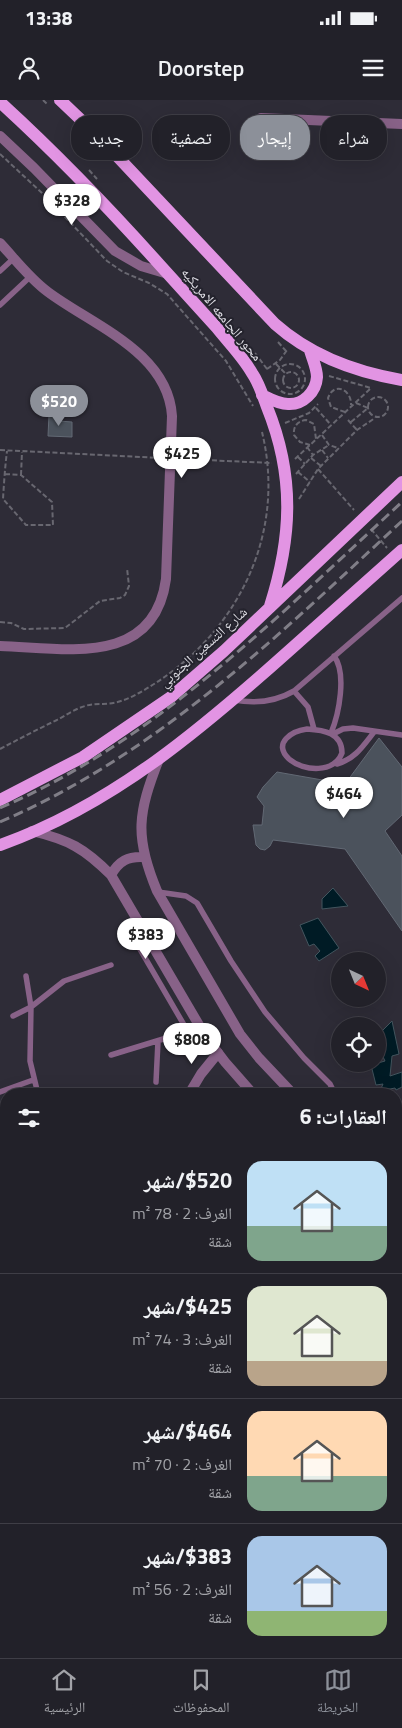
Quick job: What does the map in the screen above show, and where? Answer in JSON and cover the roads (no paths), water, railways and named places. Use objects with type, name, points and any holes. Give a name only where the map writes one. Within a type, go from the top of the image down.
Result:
[{"type":"main road","points":[[60,100],[100,138],[275,324],[292,339],[310,350],[350,367],[383,377],[402,380]]},
{"type":"main road","name":"محور الجامعه الامريكيه","points":[[0,102],[82,179],[235,350],[253,373],[276,428],[288,466],[287,538],[280,573],[270,606]]},
{"type":"main road","points":[[262,395],[288,404],[299,403],[308,397],[315,387],[317,376],[310,350]]},
{"type":"main road","name":"شارع التسعين الجنوبي","points":[[0,800],[83,757],[142,718],[198,674],[402,482]]},
{"type":"main road","points":[[0,845],[90,802],[159,759],[234,700],[402,550]]},
{"type":"street","points":[[310,120],[402,124]]},
{"type":"street","points":[[0,136],[115,251],[141,266],[168,274]]},
{"type":"street","points":[[0,243],[47,292],[119,338],[161,379],[171,407],[164,589],[158,609],[145,626],[125,641],[100,648],[0,646]]},
{"type":"street","points":[[159,759],[141,814],[140,835],[144,857],[157,891],[240,1034],[259,1058],[288,1088]]},
{"type":"street","points":[[32,831],[61,838],[79,848],[95,859],[111,875],[198,1025],[218,1053],[248,1088]]},
{"type":"street","points":[[111,875],[116,866],[124,860],[133,856],[144,857]]},
{"type":"street","points":[[193,1088],[218,1053]]},
{"type":"lane","points":[[0,271],[14,258]]},
{"type":"lane","points":[[0,306],[31,276]]},
{"type":"lane","points":[[234,700],[248,703],[262,702],[285,696],[402,598]]},
{"type":"lane","points":[[332,733],[336,719],[342,676],[340,665],[334,656]]},
{"type":"lane","points":[[294,690],[308,707],[314,729]]},
{"type":"lane","points":[[332,733],[353,728],[402,735]]},
{"type":"lane","points":[[335,764],[342,752],[342,746],[340,739],[332,733],[314,729],[300,730],[286,737],[283,744],[284,752],[288,758],[311,768],[327,768],[352,758],[374,732]]},
{"type":"lane","points":[[157,891],[186,896],[197,903],[231,962],[261,1005],[304,1058],[330,1084],[332,1088]]},
{"type":"lane","points":[[130,932],[187,1030]]},
{"type":"lane","points":[[13,1016],[31,1007],[64,981],[111,965]]},
{"type":"lane","points":[[26,976],[31,1007],[30,1061],[36,1088]]},
{"type":"lane","points":[[111,1055],[158,1041],[198,1025]]},
{"type":"lane","points":[[156,1082],[158,1041]]},
{"type":"lane","points":[[11,1088],[33,1080]]},
{"type":"water","points":[[333,888],[348,906],[322,909],[322,899]]},
{"type":"water","points":[[318,918],[339,948],[319,961],[315,956],[320,951],[314,944],[309,946],[300,925]]},
{"type":"water","points":[[392,1021],[399,1054],[392,1056],[390,1076],[402,1072],[402,1087],[381,1088],[383,1084],[376,1085],[373,1072],[386,1072],[386,1027]]},
{"type":"railway","points":[[0,808],[57,780],[111,748],[163,712],[262,631],[402,502]]},
{"type":"railway","points":[[0,822],[57,795],[111,763],[163,727],[262,649],[402,521]]}]
